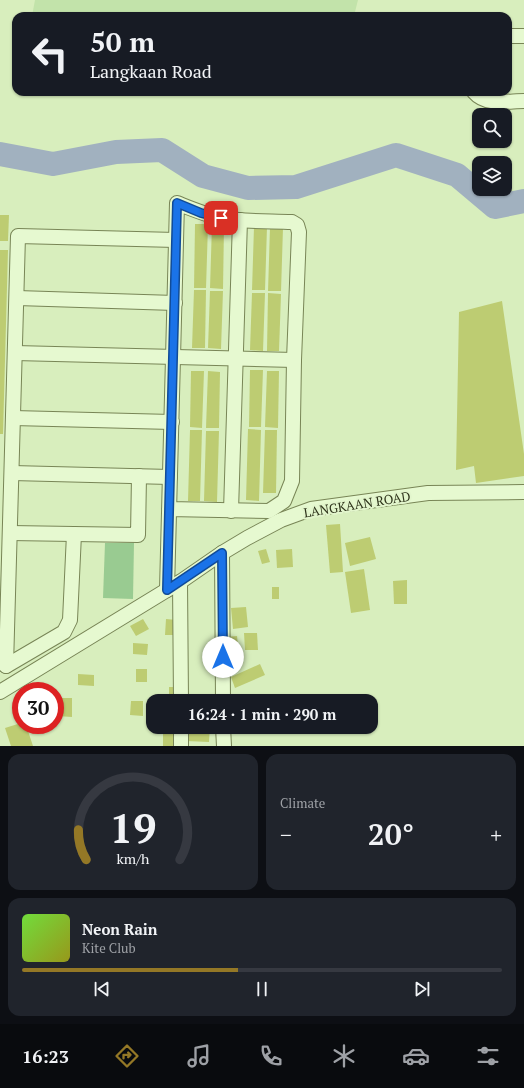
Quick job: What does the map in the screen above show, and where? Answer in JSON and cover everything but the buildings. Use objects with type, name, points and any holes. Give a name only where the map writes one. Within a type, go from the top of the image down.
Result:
[{"type":"street","points":[[512,36],[524,36]]},
{"type":"street","points":[[477,96],[489,101],[524,101]]},
{"type":"street","points":[[167,590],[177,203],[201,213],[221,218],[292,222],[297,225],[299,232],[294,360],[292,481],[284,501],[268,512],[170,509]]},
{"type":"street","points":[[230,511],[240,220]]},
{"type":"street","points":[[74,534],[70,620],[64,632],[6,666],[18,236],[176,240]]},
{"type":"street","points":[[17,298],[175,303]]},
{"type":"street","points":[[15,353],[294,360]]},
{"type":"street","points":[[13,418],[172,422]]},
{"type":"street","points":[[12,473],[170,477]]},
{"type":"street","points":[[10,533],[138,535],[139,476]]},
{"type":"street","name":"LANGKAAN ROAD","points":[[0,692],[180,582],[222,553],[281,520],[311,509],[428,493],[524,492]]},
{"type":"street","points":[[222,553],[223,694]]},
{"type":"street","points":[[180,582],[181,694]]},
{"type":"street","points":[[181,734],[181,746]]},
{"type":"street","points":[[223,734],[224,746]]},
{"type":"green space","points":[[35,0],[358,0],[355,12],[33,12]]},
{"type":"green space","points":[[105,543],[134,543],[133,599],[103,598]]},
{"type":"waterway","points":[[0,154],[53,164],[116,152],[162,150],[203,176],[248,188],[296,187],[396,155],[457,175],[495,207],[524,201]]},
{"type":"route","points":[[221,218],[201,213],[177,203],[167,590],[222,553],[223,657]]}]
